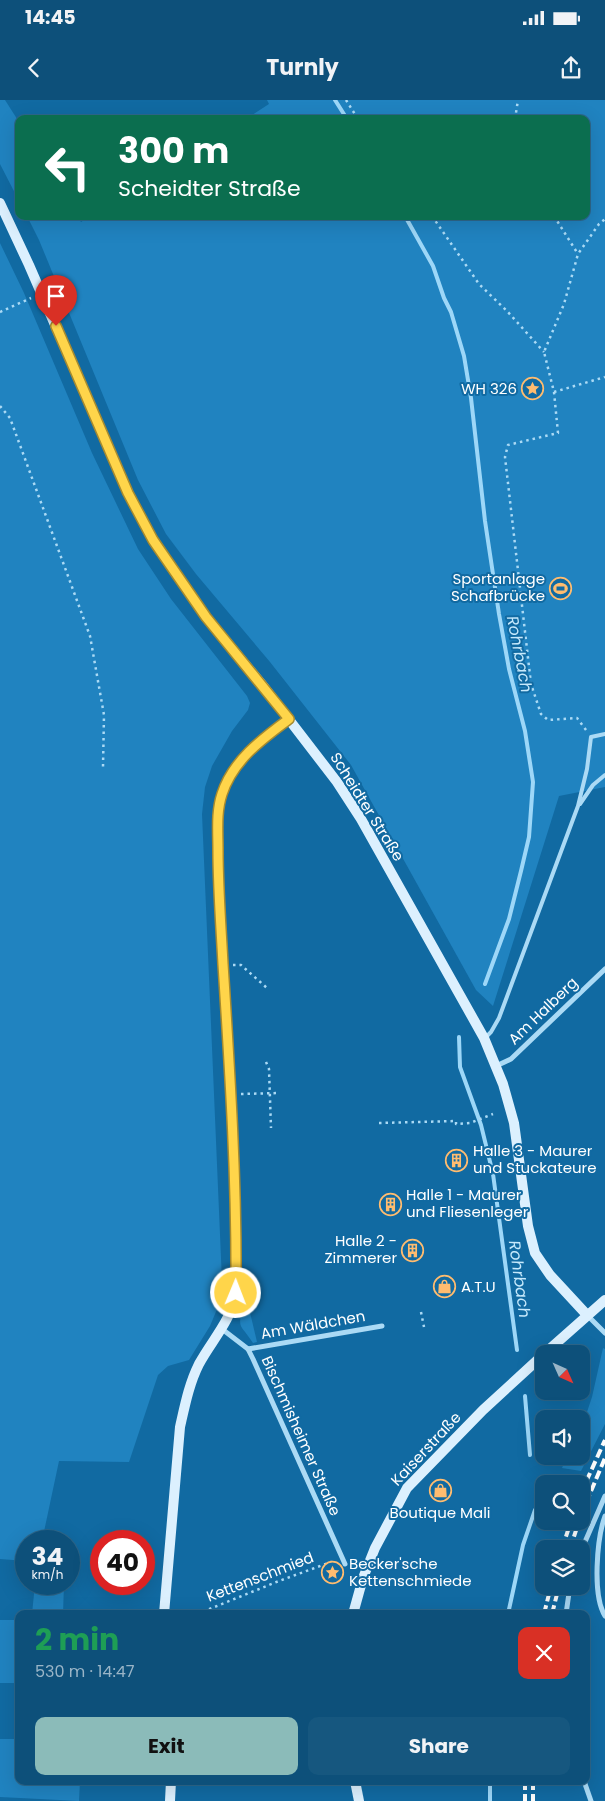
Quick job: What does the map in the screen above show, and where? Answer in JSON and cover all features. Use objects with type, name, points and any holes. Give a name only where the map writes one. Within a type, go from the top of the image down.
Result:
[{"type":"main road","name":"Scheidter Straße","points":[[0,203],[128,493],[153,540],[206,617],[289,719],[337,782],[361,819],[484,1038],[496,1066],[514,1123],[528,1226],[535,1253],[550,1275],[587,1315]]},
{"type":"main road","points":[[164,1610],[180,1426],[186,1397],[195,1373],[231,1313],[235,1295],[234,1162],[218,887],[218,815],[222,794],[229,777],[237,765],[249,751],[289,719]]},
{"type":"main road","name":"Kaiserstraße","points":[[554,1345],[605,1300]]},
{"type":"main road","name":"Kaiserstraße","points":[[355,1610],[363,1578],[375,1548],[408,1488],[483,1410],[535,1362]]},
{"type":"main road","points":[[170,1801],[171,1785]]},
{"type":"main road","points":[[356,1785],[359,1801]]},
{"type":"street","name":"Am Halberg","points":[[496,1066],[511,1059],[605,969]]},
{"type":"street","points":[[587,1315],[605,1333]]},
{"type":"street","name":"Am Wäldchen","points":[[248,1349],[382,1326]]},
{"type":"street","name":"Bischmisheimer Straße","points":[[222,1329],[248,1349],[345,1564]]},
{"type":"street","points":[[586,1540],[605,1496]]},
{"type":"street","points":[[605,1516],[597,1552],[599,1596],[605,1616]]},
{"type":"street","points":[[567,1610],[569,1595]]},
{"type":"street","points":[[585,1785],[591,1801]]},
{"type":"lane","points":[[484,1038],[491,1032],[499,1018],[578,806],[587,769],[591,737],[605,734]]},
{"type":"lane","points":[[578,806],[593,785],[605,775]]},
{"type":"path","points":[[346,100],[355,115]]},
{"type":"path","points":[[516,115],[518,100]]},
{"type":"path","points":[[544,352],[564,304],[578,254],[599,224],[605,219]]},
{"type":"path","points":[[435,220],[479,284],[507,311],[544,352],[554,392],[558,433],[508,445],[505,457],[531,684],[541,714],[548,720],[578,718],[591,737]]},
{"type":"path","points":[[557,220],[578,254]]},
{"type":"path","points":[[0,312],[41,293]]},
{"type":"path","points":[[554,392],[605,377]]},
{"type":"path","points":[[0,406],[10,418],[90,636],[104,715],[103,767]]},
{"type":"path","points":[[241,965],[267,988]]},
{"type":"path","points":[[266,1062],[269,1069],[271,1128]]},
{"type":"path","points":[[243,1094],[280,1093]]},
{"type":"path","points":[[379,1124],[456,1121],[456,1124],[470,1123],[493,1114]]},
{"type":"path","points":[[421,1312],[424,1327]]},
{"type":"path","name":"Kettenschmied","points":[[207,1610],[331,1562]]},
{"type":"shaded area","points":[[0,100],[5,100],[15,116],[15,193],[0,164]]},
{"type":"shaded area","points":[[267,100],[605,100],[605,787],[559,796],[493,1006],[476,990],[351,765],[270,662],[196,574],[166,534],[138,480],[29,220],[80,220],[81,222],[84,220],[590,220],[590,115],[252,115],[269,104]]},
{"type":"shaded area","points":[[0,243],[24,293],[92,453],[138,549],[171,599],[247,696],[250,703],[248,710],[232,731],[212,766],[205,787],[202,814],[222,1281],[220,1302],[210,1326],[189,1360],[168,1366],[158,1375],[129,1462],[59,1461],[44,1530],[15,1530],[15,1560],[0,1559]]},
{"type":"shaded area","points":[[245,1304],[248,1304],[257,1342],[253,1343],[240,1322]]},
{"type":"shaded area","points":[[603,1348],[605,1349],[605,1424],[590,1453],[590,1410],[588,1410]]},
{"type":"shaded area","points":[[563,1465],[584,1465],[581,1471],[562,1468]]},
{"type":"shaded area","points":[[34,1595],[64,1595],[63,1610],[32,1610]]},
{"type":"shaded area","points":[[0,1620],[15,1620],[15,1683],[0,1683]]},
{"type":"shaded area","points":[[0,1739],[15,1739],[15,1785],[80,1785],[79,1801],[0,1797]]},
{"type":"waterway","name":"Rohrbach","points":[[335,100],[344,115]]},
{"type":"waterway","name":"Rohrbach","points":[[407,220],[433,266],[451,312],[464,356],[499,614],[509,669],[525,731],[533,782],[529,837],[521,871],[509,919],[485,984]]},
{"type":"waterway","name":"Rohrbach","points":[[459,1037],[460,1067],[481,1125],[493,1174],[517,1350]]},
{"type":"waterway","name":"Rohrbach","points":[[525,1396],[530,1455]]},
{"type":"waterway","name":"Rohrbach","points":[[509,1610],[523,1545],[535,1510]]},
{"type":"waterway","name":"Rohrbach","points":[[490,1785],[490,1801]]},
{"type":"railway","points":[[589,1475],[605,1440]]},
{"type":"railway","points":[[590,1494],[605,1458]]},
{"type":"railway","points":[[565,1540],[568,1530]]},
{"type":"railway","points":[[573,1540],[576,1530]]},
{"type":"railway","points":[[545,1610],[549,1595]]},
{"type":"railway","points":[[553,1610],[557,1595]]},
{"type":"railway","points":[[525,1785],[525,1801]]},
{"type":"railway","points":[[533,1785],[533,1801]]},
{"type":"place","name":"WH 326","points":[[533,389]]},
{"type":"place","name":"Sportanlage Schafbrücke","points":[[561,588]]},
{"type":"place","name":"Halle 3 - Maurer und Stuckateure","points":[[457,1160]]},
{"type":"place","name":"Halle 1 - Maurer und Fliesenleger","points":[[390,1204]]},
{"type":"place","name":"Halle 2 - Zimmerer","points":[[413,1250]]},
{"type":"place","name":"A.T.U","points":[[445,1287]]},
{"type":"place","name":"Boutique Mali","points":[[440,1490]]},
{"type":"place","name":"Becker'sche Kettenschmiede","points":[[333,1573]]},
{"type":"route","points":[[56,326],[128,493],[153,540],[206,617],[289,719],[268,734],[237,765],[229,777],[222,794],[218,815],[218,887],[233,1159],[236,1293]]}]
